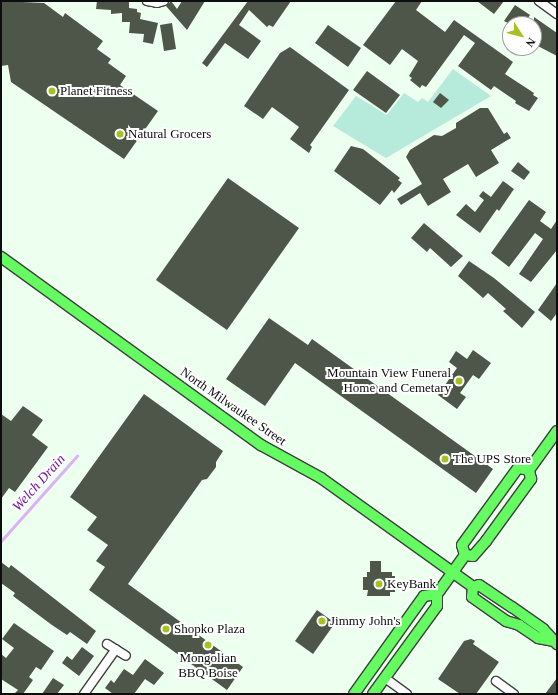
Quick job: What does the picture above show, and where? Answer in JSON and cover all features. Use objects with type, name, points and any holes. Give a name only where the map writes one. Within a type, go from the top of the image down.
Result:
[{"type":"main road","name":"North Milwaukee Street","points":[[1,257],[261,445],[321,478],[453,571],[473,587]]},
{"type":"main road","points":[[464,555],[473,556],[486,541],[531,479],[530,470],[557,431]]},
{"type":"main road","points":[[373,694],[438,606],[437,594],[464,555],[462,545],[518,468],[530,470]]},
{"type":"main road","name":"North Milwaukee Street","points":[[473,587],[479,585],[512,607],[544,629],[555,643]]},
{"type":"main road","name":"North Milwaukee Street","points":[[473,587],[472,597],[506,620],[519,625],[538,638],[555,643]]},
{"type":"main road","points":[[354,694],[424,596],[437,594]]},
{"type":"street","points":[[147,1],[157,3],[164,1]]},
{"type":"street","points":[[539,1],[557,14]]},
{"type":"street","points":[[107,644],[126,656]]},
{"type":"street","points":[[84,694],[116,650]]},
{"type":"street","points":[[385,678],[407,694]]},
{"type":"street","points":[[496,681],[514,694]]},
{"type":"shaded area","points":[[453,69],[491,96],[386,158],[333,126],[356,96],[387,115],[404,93],[418,102],[422,98],[428,102]]},
{"type":"building","points":[[1,1],[44,3],[63,17],[65,13],[103,41],[97,49],[111,59],[108,63],[126,76],[120,85],[158,111],[124,159],[11,82],[8,65],[1,66]]},
{"type":"building","points":[[97,1],[129,1],[129,8],[137,9],[137,12],[141,13],[140,19],[158,23],[153,44],[143,42],[144,34],[129,33],[130,22],[122,22],[122,13],[111,14],[111,10],[96,9]]},
{"type":"building","points":[[171,1],[177,9],[182,1],[205,1],[187,30],[166,6]]},
{"type":"building","points":[[248,1],[291,1],[273,27],[269,25],[267,27],[249,10],[239,25],[261,41],[248,59],[225,43],[207,67],[202,63]]},
{"type":"building","points":[[396,1],[422,1],[416,10],[445,32],[454,20],[502,54],[502,56],[505,56],[513,62],[505,74],[534,93],[533,95],[538,98],[529,111],[515,103],[516,101],[494,86],[491,90],[458,66],[475,43],[464,35],[426,87],[422,85],[420,88],[410,80],[412,78],[409,76],[418,61],[402,49],[390,65],[363,45]]},
{"type":"building","points":[[477,1],[504,1],[494,14]]},
{"type":"building","points":[[515,5],[530,15],[529,16],[507,16]]},
{"type":"building","points":[[172,23],[176,49],[164,51],[160,25]]},
{"type":"building","points":[[542,23],[557,33],[557,56],[542,48]]},
{"type":"building","points":[[328,25],[361,48],[348,67],[315,43]]},
{"type":"building","points":[[290,47],[349,90],[310,145],[312,147],[309,153],[290,139],[299,127],[272,107],[263,119],[244,106],[280,53]]},
{"type":"building","points":[[367,71],[400,95],[386,113],[353,90]]},
{"type":"building","points":[[440,93],[449,100],[441,108],[433,102]]},
{"type":"building","points":[[480,108],[488,108],[504,134],[507,132],[511,138],[491,150],[499,163],[476,177],[468,164],[443,179],[451,192],[428,206],[420,193],[401,205],[397,199],[422,184],[406,157],[410,150],[434,135],[442,136],[456,128],[456,123]]},
{"type":"building","points":[[351,146],[363,149],[400,178],[398,180],[402,183],[394,193],[392,190],[380,205],[334,171]]},
{"type":"building","points":[[518,162],[530,172],[524,180],[511,171]]},
{"type":"building","points":[[228,178],[299,228],[227,330],[156,280]]},
{"type":"building","points":[[503,181],[514,189],[499,211],[497,209],[480,233],[456,215],[466,204],[475,212],[484,200],[479,196],[483,191],[491,197]]},
{"type":"building","points":[[529,200],[546,212],[540,221],[551,229],[557,220],[557,250],[531,282],[519,274],[543,239],[535,233],[509,267],[491,253]]},
{"type":"building","points":[[424,223],[463,256],[451,267],[430,248],[427,252],[411,238]]},
{"type":"building","points":[[469,261],[494,278],[535,312],[522,328],[503,311],[506,309],[488,293],[483,298],[458,276]]},
{"type":"building","points":[[557,283],[557,313],[551,321],[538,310]]},
{"type":"building","points":[[269,318],[308,345],[312,339],[493,469],[476,493],[295,363],[265,406],[226,379]]},
{"type":"building","name":"Mountain View Funeral Home and Cemetary","points":[[473,350],[491,363],[479,379],[473,375],[460,393],[466,397],[457,409],[438,395],[457,368],[449,362],[456,351],[467,359]]},
{"type":"building","points":[[144,394],[223,451],[216,462],[216,467],[207,479],[202,480],[128,584],[243,667],[227,690],[89,590],[105,567],[96,561],[108,545],[87,530],[97,517],[70,497]]},
{"type":"building","points":[[23,406],[43,420],[32,435],[48,447],[15,492],[9,488],[1,499],[1,414],[11,421]]},
{"type":"building","name":"KeyBank","points":[[370,561],[381,561],[381,572],[392,572],[392,576],[395,576],[395,592],[390,592],[390,596],[367,596],[368,590],[363,590],[363,577],[367,577],[367,572],[370,572]]},
{"type":"building","points":[[1,562],[9,568],[11,565],[96,631],[87,644],[70,632],[67,635],[13,596],[15,593],[1,583]]},
{"type":"building","points":[[317,610],[335,623],[313,654],[295,641]]},
{"type":"building","points":[[14,623],[54,651],[41,670],[36,667],[29,677],[33,680],[23,694],[14,694],[18,690],[1,679],[1,654],[6,658],[14,648],[2,639]]},
{"type":"building","points":[[471,639],[475,641],[473,644],[499,662],[476,694],[460,694],[438,679],[464,641]]},
{"type":"building","points":[[82,647],[94,656],[79,676],[62,663],[67,656],[72,660]]},
{"type":"building","points":[[145,659],[164,673],[154,685],[145,679],[134,694],[113,694],[105,688],[111,680],[114,683],[124,669],[133,675]]},
{"type":"building","points":[[53,678],[64,685],[57,694],[42,694]]},
{"type":"building","points":[[557,678],[557,694],[545,694]]},
{"type":"waterway","name":"Welch Drain","points":[[1,541],[77,456]]},
{"type":"place","name":"Planet Fitness","points":[[52,91]]},
{"type":"place","name":"Natural Grocers","points":[[120,134]]},
{"type":"place","name":"Mountain View Funeral Home and Cemetary","points":[[459,381]]},
{"type":"place","name":"The UPS Store","points":[[445,459]]},
{"type":"place","name":"KeyBank","points":[[379,584]]},
{"type":"place","name":"Jimmy John's","points":[[322,621]]},
{"type":"place","name":"Shopko Plaza","points":[[166,629]]},
{"type":"place","name":"Mongolian BBQ Boise","points":[[208,645]]}]
